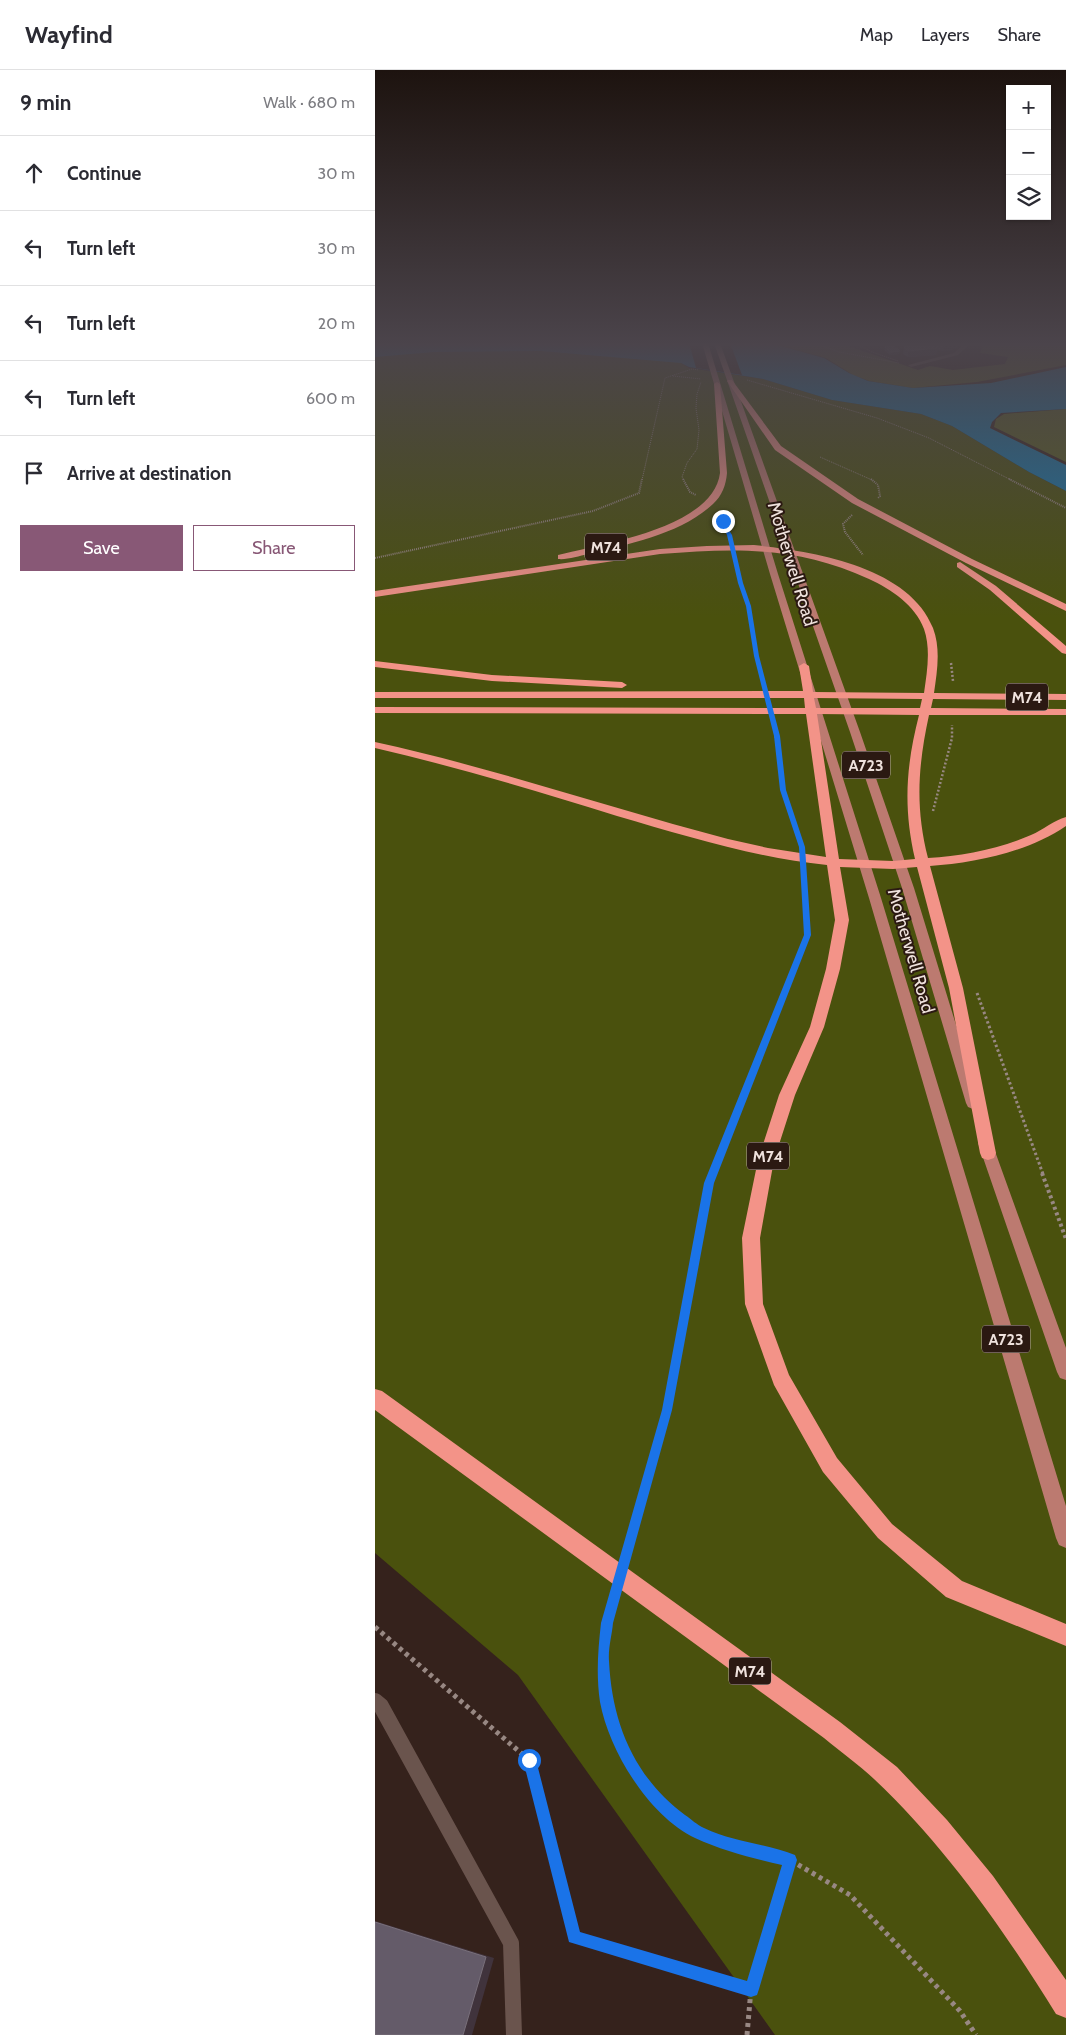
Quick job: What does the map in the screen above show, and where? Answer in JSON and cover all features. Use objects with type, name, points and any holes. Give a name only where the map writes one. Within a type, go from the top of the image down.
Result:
[{"type":"highway","name":"M74","points":[[375,590],[463,578],[582,553],[652,534],[684,520],[705,506],[721,487],[723,470],[720,435]]},
{"type":"highway","points":[[769,435],[778,448],[855,500],[969,562],[1066,608]]},
{"type":"highway","points":[[877,511],[993,588],[1066,651]]},
{"type":"highway","name":"M74","points":[[375,594],[613,559],[706,548],[758,548],[820,558],[856,569],[892,587],[916,607],[928,627],[933,646],[930,677],[915,757],[912,789],[914,821],[928,884],[951,966],[988,1153]]},
{"type":"highway","name":"M74","points":[[375,664],[492,678],[658,686],[737,694]]},
{"type":"highway","name":"M74","points":[[803,666],[842,920],[833,969],[817,1027],[787,1095],[766,1160],[751,1238],[754,1304],[781,1379],[830,1465],[885,1531],[954,1589],[1066,1635]]},
{"type":"highway","name":"M74","points":[[375,695],[737,694],[1066,697]]},
{"type":"highway","name":"M74","points":[[375,710],[1066,712]]},
{"type":"highway","points":[[375,745],[435,760],[767,854],[851,865],[917,864],[954,860],[993,852],[1021,843],[1039,836],[1066,821]]},
{"type":"highway","name":"M74","points":[[375,1398],[832,1730],[887,1774],[976,1874],[1029,1946],[1066,2004]]},
{"type":"main road","name":"Motherwell Road","points":[[732,435],[875,898],[1066,1538]]},
{"type":"main road","name":"Motherwell Road","points":[[750,435],[908,888],[988,1153],[1066,1372]]},
{"type":"lane","points":[[375,1701],[381,1706],[511,1943],[514,2035]]},
{"type":"path","points":[[375,558],[593,511],[639,494],[652,435]]},
{"type":"path","points":[[687,464],[697,449],[699,435]]},
{"type":"path","points":[[920,435],[1066,508]]},
{"type":"path","points":[[820,457],[863,475]]},
{"type":"path","points":[[723,521],[732,543]]},
{"type":"path","points":[[858,551],[865,556]]},
{"type":"path","points":[[735,559],[740,583],[748,606],[756,656],[763,683]]},
{"type":"path","points":[[949,656],[953,682]]},
{"type":"path","points":[[773,718],[783,790],[802,847]]},
{"type":"path","points":[[932,815],[952,738],[952,719]]},
{"type":"path","points":[[624,1563],[667,1410],[709,1183],[807,935],[803,867]]},
{"type":"path","points":[[974,984],[1066,1239]]},
{"type":"path","points":[[617,1589],[607,1623],[603,1658],[607,1703],[617,1735],[638,1778],[666,1809],[698,1832],[733,1846],[790,1860],[850,1895],[960,2011],[976,2035]]},
{"type":"path","points":[[375,1627],[529,1760],[574,1937],[751,1989]]},
{"type":"path","points":[[747,2035],[751,1989],[790,1860]]},
{"type":"green space","points":[[375,435],[967,435],[1029,472],[1066,491],[1066,2035],[775,2035],[518,1675],[375,1553]]},
{"type":"green space","points":[[1010,435],[1066,435],[1066,462]]},
{"type":"water","points":[[967,435],[1004,435],[1066,465],[1066,491],[1029,472]]},
{"type":"building","points":[[375,1922],[486,1957],[463,2035],[375,2035]]},
{"type":"route","points":[[529,1760],[574,1937],[751,1989],[790,1860],[733,1846],[698,1832],[666,1809],[638,1778],[617,1735],[607,1703],[603,1658],[607,1623],[667,1410],[709,1183],[807,935],[802,847],[783,790],[777,736],[756,656],[748,606],[740,583],[730,535],[723,521]]}]
